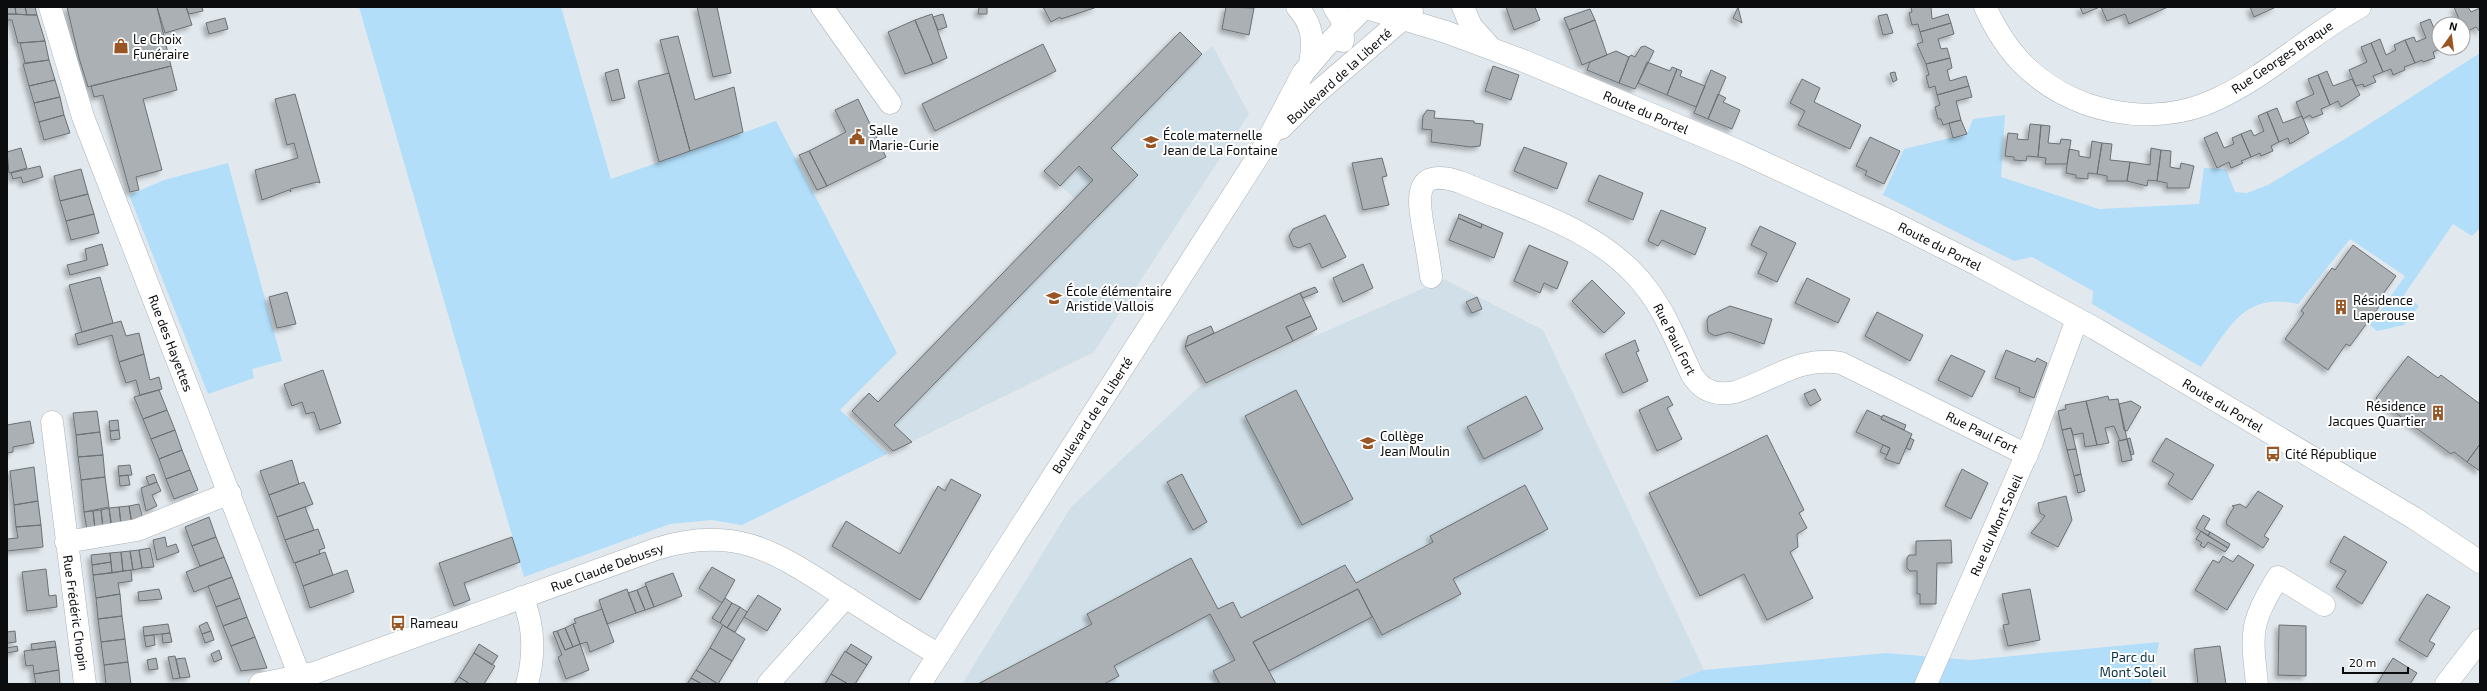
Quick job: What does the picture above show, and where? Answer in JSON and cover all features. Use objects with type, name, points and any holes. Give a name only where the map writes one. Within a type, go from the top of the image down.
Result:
[{"type":"street","name":"Rue des Hayettes","points":[[50,7],[83,117],[230,493],[300,677]]},
{"type":"street","points":[[822,7],[890,103]]},
{"type":"street","points":[[1297,7],[1309,23],[1312,33],[1310,63]]},
{"type":"street","points":[[1290,118],[1314,79],[1340,51],[1343,43],[1344,27],[1340,13],[1334,7]]},
{"type":"street","name":"Boulevard de la Liberté","points":[[920,684],[1264,147],[1294,88],[1310,63],[1364,7]]},
{"type":"street","name":"Route du Portel","points":[[1364,7],[1414,11],[1432,28],[1495,50],[1802,179],[1978,265],[2077,319],[2414,518],[2480,562]]},
{"type":"street","points":[[1463,7],[1471,26],[1495,50]]},
{"type":"street","name":"Rue Georges Braque","points":[[1984,7],[2001,37],[2019,60],[2054,88],[2078,101],[2105,110],[2147,114],[2191,109],[2218,99],[2246,84],[2310,37],[2360,7]]},
{"type":"street","name":"Boulevard de la Liberté","points":[[1264,147],[1290,118],[1414,11]]},
{"type":"street","name":"Rue Paul Fort","points":[[1431,277],[1419,198],[1423,184],[1428,180],[1442,177],[1460,182],[1581,233],[1613,254],[1632,270],[1648,289],[1662,311],[1692,375],[1697,383],[1709,391],[1726,394],[1739,391],[1805,363],[1824,361],[1841,363],[2027,455]]},
{"type":"street","name":"Rue du Mont Soleil","points":[[1926,684],[2027,455],[2077,319]]},
{"type":"street","name":"Rue Frédéric Chopin","points":[[52,422],[85,684]]},
{"type":"street","name":"Rue Frédéric Chopin","points":[[66,542],[137,530],[230,493]]},
{"type":"street","name":"Rue Claude Debussy","points":[[260,684],[300,677],[668,545],[690,540],[717,539],[742,542],[766,549],[788,560],[939,655]]},
{"type":"street","points":[[2257,684],[2253,629],[2260,608],[2278,577],[2324,605]]},
{"type":"street","points":[[522,597],[528,611],[532,631],[532,657],[527,684]]},
{"type":"street","points":[[768,684],[846,597]]},
{"type":"street","points":[[2446,684],[2480,640]]},
{"type":"shaded area","points":[[1180,32],[1202,54],[1213,46],[1249,114],[1094,352],[893,451],[852,411],[869,393],[878,401],[1075,199],[1044,171]]},
{"type":"shaded area","name":"Collège Jean Moulin","points":[[1444,279],[1543,330],[1704,670],[1666,684],[962,684],[1071,507],[1198,388]]},
{"type":"green space","points":[[359,7],[561,7],[611,179],[776,121],[897,353],[840,410],[887,454],[742,525],[711,520],[670,524],[524,577]]},
{"type":"green space","points":[[2480,53],[2480,228],[2472,236],[2453,224],[2404,295],[2419,306],[2404,325],[2377,331],[2370,325],[2405,276],[2350,239],[2298,304],[2279,301],[2264,303],[2251,308],[2239,316],[2229,327],[2201,367],[2092,304],[2093,291],[2032,257],[2014,261],[1883,195],[1904,149],[1967,134],[1973,119],[2005,115],[2001,177],[2099,209],[2199,204],[2204,168],[2226,169],[2235,192],[2247,193],[2268,185],[2363,128]]},
{"type":"green space","points":[[228,163],[282,361],[252,369],[254,378],[208,394],[129,195],[164,180]]},
{"type":"green space","name":"Parc du Mont Soleil","points":[[2159,642],[2151,684],[1666,684],[1704,670],[1886,653],[1970,660]]},
{"type":"building","points":[[7,7],[15,7],[16,14],[7,14]]},
{"type":"building","points":[[15,7],[25,7],[27,15],[16,14]]},
{"type":"building","points":[[25,7],[35,7],[37,15],[27,15]]},
{"type":"building","name":"Le Choix Funéraire","points":[[67,7],[157,7],[171,66],[88,87],[79,58]]},
{"type":"building","points":[[157,7],[186,7],[192,25],[165,33]]},
{"type":"building","points":[[186,7],[202,7],[203,11],[189,14]]},
{"type":"building","points":[[697,7],[717,7],[731,73],[713,77]]},
{"type":"building","points":[[979,7],[987,7],[987,14],[978,14]]},
{"type":"building","points":[[1043,7],[1097,7],[1061,19],[1060,17],[1051,22]]},
{"type":"building","points":[[1226,7],[1254,8],[1249,35],[1222,29]]},
{"type":"building","points":[[1506,7],[1535,7],[1540,20],[1514,30]]},
{"type":"building","points":[[1738,7],[1742,23],[1733,18]]},
{"type":"building","points":[[1911,7],[1931,7],[1932,19],[1948,14],[1951,23],[1920,32],[1918,24],[1912,25],[1909,13],[1912,12]]},
{"type":"building","points":[[2080,7],[2100,7],[2083,14]]},
{"type":"building","points":[[2101,7],[2168,7],[2129,24],[2125,14],[2107,21]]},
{"type":"building","points":[[2250,7],[2276,7],[2254,17]]},
{"type":"building","points":[[2454,7],[2468,7],[2471,12],[2480,8],[2480,32],[2476,27],[2471,30],[2471,16],[2458,16]]},
{"type":"building","points":[[1590,9],[1595,20],[1569,30],[1564,18]]},
{"type":"building","points":[[7,14],[37,15],[45,41],[18,43],[12,20],[7,20]]},
{"type":"building","points":[[932,14],[947,58],[933,64],[915,20]]},
{"type":"building","points":[[943,14],[947,27],[938,30],[933,17]]},
{"type":"building","points":[[1887,14],[1893,33],[1883,35],[1878,16]]},
{"type":"building","points":[[225,18],[228,29],[209,34],[206,23]]},
{"type":"building","points":[[2430,19],[2431,21],[2431,56],[2434,56],[2435,58],[2423,62],[2422,60],[2415,63],[2405,40],[2414,37],[2416,42],[2426,38],[2420,23]]},
{"type":"building","points":[[915,20],[933,64],[905,74],[888,32]]},
{"type":"building","points":[[1595,20],[1607,55],[1582,65],[1569,30]]},
{"type":"building","points":[[1951,23],[1954,34],[1938,39],[1941,49],[1947,48],[1950,58],[1926,64],[1917,44],[1923,42],[1920,32]]},
{"type":"building","points":[[1180,32],[1202,54],[1111,148],[1138,175],[894,425],[912,442],[893,451],[852,411],[869,393],[878,402],[1093,180],[1079,166],[1060,186],[1044,171]]},
{"type":"building","points":[[678,36],[695,100],[734,87],[743,132],[690,151],[660,40]]},
{"type":"building","points":[[2380,39],[2386,55],[2396,50],[2394,45],[2405,40],[2415,63],[2404,67],[2405,70],[2393,75],[2391,69],[2383,72],[2371,43]]},
{"type":"building","points":[[45,41],[49,60],[25,63],[20,43]]},
{"type":"building","points":[[2371,43],[2383,72],[2373,76],[2376,82],[2364,87],[2363,84],[2356,86],[2349,70],[2367,62],[2361,47]]},
{"type":"building","points":[[1043,44],[1056,71],[935,131],[922,104]]},
{"type":"building","points":[[1645,46],[1654,51],[1635,89],[1619,83],[1629,57],[1631,55],[1635,57],[1641,47]]},
{"type":"building","points":[[1616,51],[1629,57],[1619,83],[1587,70],[1590,62]]},
{"type":"building","points":[[1950,58],[1952,68],[1947,70],[1950,81],[1966,76],[1969,86],[1937,95],[1935,86],[1929,88],[1926,76],[1929,75],[1926,64]]},
{"type":"building","points":[[49,60],[55,80],[29,86],[23,64]]},
{"type":"building","points":[[1647,62],[1670,71],[1672,67],[1677,69],[1667,95],[1638,83]]},
{"type":"building","points":[[171,66],[177,90],[143,99],[162,170],[136,177],[139,190],[130,192],[103,95],[94,97],[91,86]]},
{"type":"building","points":[[1493,66],[1519,75],[1511,100],[1485,91]]},
{"type":"building","points":[[618,69],[625,98],[612,101],[605,73]]},
{"type":"building","points":[[1677,69],[1682,71],[1680,76],[1705,86],[1696,107],[1667,95]]},
{"type":"building","points":[[1711,70],[1726,77],[1708,119],[1694,113]]},
{"type":"building","points":[[2327,71],[2333,86],[2352,79],[2360,95],[2341,107],[2338,101],[2330,105],[2318,75]]},
{"type":"building","points":[[1895,72],[1897,80],[1893,82],[1890,73]]},
{"type":"building","points":[[669,73],[690,151],[659,162],[638,81]]},
{"type":"building","points":[[2318,75],[2330,105],[2321,109],[2323,114],[2312,118],[2310,115],[2303,119],[2296,102],[2314,94],[2308,79]]},
{"type":"building","points":[[1802,79],[1820,88],[1814,102],[1861,125],[1850,149],[1798,125],[1805,111],[1790,103]]},
{"type":"building","points":[[55,80],[60,97],[34,103],[29,86]]},
{"type":"building","points":[[1969,86],[1972,97],[1956,101],[1961,120],[1943,125],[1941,119],[1938,119],[1935,107],[1940,105],[1937,95]]},
{"type":"building","points":[[295,94],[320,183],[317,182],[290,189],[291,192],[289,190],[262,200],[255,170],[298,158],[294,143],[287,145],[275,99]]},
{"type":"building","points":[[1718,94],[1726,98],[1723,102],[1740,110],[1732,129],[1708,119]]},
{"type":"building","points":[[60,97],[64,115],[39,122],[34,103]]},
{"type":"building","points":[[858,99],[886,157],[827,186],[809,151],[846,132],[835,110]]},
{"type":"building","points":[[2277,108],[2283,123],[2302,116],[2309,133],[2290,144],[2288,138],[2279,142],[2267,112]]},
{"type":"building","points":[[1427,110],[1435,111],[1434,118],[1474,121],[1474,123],[1483,124],[1480,146],[1471,147],[1431,142],[1432,130],[1422,129],[1423,116]]},
{"type":"building","points":[[2267,112],[2279,142],[2271,146],[2273,151],[2261,156],[2260,153],[2251,157],[2241,134],[2251,130],[2254,136],[2264,131],[2258,116]]},
{"type":"building","points":[[64,115],[70,133],[44,140],[39,122]]},
{"type":"building","points":[[1961,120],[1967,134],[1953,138],[1949,123]]},
{"type":"building","points":[[2030,124],[2041,125],[2038,157],[2027,156],[2026,161],[2014,160],[2014,157],[2005,156],[2008,133],[2018,134],[2017,139],[2028,140]]},
{"type":"building","points":[[2041,125],[2050,126],[2048,143],[2060,144],[2061,139],[2071,140],[2067,164],[2045,164],[2046,158],[2038,157]]},
{"type":"building","points":[[2217,132],[2224,148],[2234,144],[2232,138],[2241,134],[2251,157],[2241,161],[2243,163],[2231,168],[2229,162],[2217,168],[2204,138]]},
{"type":"building","points":[[1870,137],[1900,151],[1884,184],[1865,175],[1867,171],[1856,166]]},
{"type":"building","points":[[2092,141],[2102,143],[2097,174],[2088,173],[2088,179],[2076,178],[2076,175],[2066,173],[2069,149],[2079,151],[2079,156],[2090,158]]},
{"type":"building","points":[[2102,143],[2112,144],[2110,160],[2130,162],[2127,181],[2107,181],[2107,176],[2097,174]]},
{"type":"building","points":[[1524,147],[1567,163],[1557,189],[1514,171]]},
{"type":"building","points":[[21,148],[27,168],[9,173],[7,152]]},
{"type":"building","points":[[2151,148],[2161,150],[2157,181],[2148,180],[2147,186],[2127,181],[2130,162],[2150,165]]},
{"type":"building","points":[[2161,150],[2171,151],[2170,167],[2180,169],[2181,163],[2194,166],[2189,188],[2167,188],[2167,183],[2157,181]]},
{"type":"building","points":[[809,151],[827,186],[817,190],[799,155]]},
{"type":"building","points":[[1382,158],[1387,176],[1382,177],[1389,205],[1363,210],[1352,163]]},
{"type":"building","points":[[40,166],[43,177],[23,183],[21,177],[13,179],[11,173]]},
{"type":"building","points":[[81,169],[88,194],[60,201],[54,176]]},
{"type":"building","points":[[1599,175],[1643,193],[1633,220],[1588,201]]},
{"type":"building","points":[[88,194],[94,214],[66,221],[60,201]]},
{"type":"building","points":[[1661,210],[1706,228],[1695,255],[1662,240],[1658,246],[1648,241]]},
{"type":"building","points":[[94,214],[99,233],[71,240],[66,221]]},
{"type":"building","points":[[1459,214],[1482,224],[1481,228],[1458,218]]},
{"type":"building","points":[[1325,215],[1346,257],[1322,268],[1310,243],[1299,248],[1293,246],[1289,236],[1293,229]]},
{"type":"building","points":[[1458,218],[1481,228],[1482,224],[1503,233],[1494,258],[1449,240]]},
{"type":"building","points":[[1760,226],[1796,243],[1777,282],[1758,273],[1767,253],[1751,245]]},
{"type":"building","points":[[102,244],[108,265],[70,275],[67,265],[87,260],[85,249]]},
{"type":"building","points":[[1529,245],[1568,262],[1557,289],[1544,283],[1540,293],[1514,281]]},
{"type":"building","name":"Résidence Laperouse","points":[[2353,245],[2396,276],[2378,301],[2381,304],[2350,346],[2346,344],[2328,370],[2285,339],[2304,313],[2301,311],[2332,268],[2335,270]]},
{"type":"building","points":[[1363,264],[1373,288],[1343,302],[1333,278]]},
{"type":"building","points":[[100,277],[113,323],[82,332],[69,285]]},
{"type":"building","points":[[1807,278],[1850,299],[1838,323],[1795,303]]},
{"type":"building","points":[[1592,280],[1625,313],[1604,333],[1572,301]]},
{"type":"building","points":[[1315,287],[1318,292],[1303,298],[1300,293]]},
{"type":"building","points":[[287,292],[296,324],[277,328],[269,297]]},
{"type":"building","points":[[1300,293],[1311,316],[1286,327],[1293,341],[1206,383],[1185,347]]},
{"type":"building","points":[[1477,297],[1482,309],[1472,313],[1466,302]]},
{"type":"building","points":[[1730,306],[1772,319],[1764,344],[1729,332],[1715,336],[1708,332],[1707,320],[1709,316]]},
{"type":"building","points":[[1877,312],[1923,335],[1910,361],[1865,336]]},
{"type":"building","points":[[1311,316],[1317,329],[1293,341],[1286,327]]},
{"type":"building","points":[[121,321],[126,336],[139,333],[144,354],[119,362],[112,335],[78,345],[75,334]]},
{"type":"building","points":[[1211,326],[1214,333],[1185,347],[1188,336]]},
{"type":"building","points":[[1635,340],[1639,351],[1636,352],[1648,381],[1623,393],[1605,354]]},
{"type":"building","points":[[2006,350],[2035,362],[2037,358],[2047,363],[2034,398],[2019,392],[2020,388],[1995,378]]},
{"type":"building","points":[[144,354],[150,380],[159,377],[162,389],[140,395],[136,380],[126,383],[119,362]]},
{"type":"building","points":[[1951,355],[1985,371],[1972,397],[1938,380]]},
{"type":"building","name":"Résidence Jacques Quartier","points":[[2408,356],[2438,378],[2441,375],[2480,404],[2480,444],[2467,462],[2454,452],[2451,454],[2376,398]]},
{"type":"building","points":[[323,370],[341,423],[320,430],[314,412],[306,414],[302,402],[292,406],[284,384]]},
{"type":"building","points":[[1815,389],[1821,400],[1810,406],[1804,394]]},
{"type":"building","points":[[159,390],[167,410],[143,419],[134,397]]},
{"type":"building","points":[[1296,390],[1353,499],[1302,525],[1245,416]]},
{"type":"building","points":[[1526,396],[1543,429],[1484,459],[1467,427]]},
{"type":"building","points":[[1668,396],[1673,405],[1667,408],[1682,439],[1657,451],[1639,410]]},
{"type":"building","points":[[2108,396],[2109,400],[2118,399],[2127,439],[2120,441],[2114,426],[2105,428],[2109,443],[2097,445],[2086,401]]},
{"type":"building","points":[[2086,401],[2097,445],[2085,447],[2083,433],[2073,435],[2071,428],[2062,430],[2058,411],[2066,409],[2065,405]]},
{"type":"building","points":[[2131,401],[2141,407],[2127,431],[2124,430],[2119,404]]},
{"type":"building","points":[[167,410],[175,430],[151,439],[143,419]]},
{"type":"building","points":[[1867,410],[1882,417],[1881,419],[1912,434],[1899,464],[1885,459],[1890,448],[1856,432]]},
{"type":"building","points":[[97,411],[100,432],[76,435],[73,413]]},
{"type":"building","points":[[1883,415],[1906,425],[1904,430],[1881,419]]},
{"type":"building","points":[[118,420],[119,430],[110,431],[109,421]]},
{"type":"building","points":[[30,421],[34,443],[13,447],[13,452],[7,453],[7,425]]},
{"type":"building","points":[[2071,428],[2076,449],[2067,450],[2062,430]]},
{"type":"building","points":[[119,430],[120,439],[111,440],[110,431]]},
{"type":"building","points":[[175,430],[182,450],[159,459],[151,439]]},
{"type":"building","points":[[100,432],[103,455],[78,457],[76,435]]},
{"type":"building","points":[[1767,435],[1804,510],[1799,513],[1807,528],[1797,534],[1798,547],[1790,552],[1813,598],[1767,620],[1744,574],[1700,596],[1649,493]]},
{"type":"building","points":[[1910,438],[1914,440],[1910,450],[1906,448]]},
{"type":"building","points":[[2130,438],[2134,454],[2131,455],[2127,439]]},
{"type":"building","points":[[2166,438],[2214,465],[2192,500],[2168,484],[2174,474],[2152,461]]},
{"type":"building","points":[[2127,439],[2132,460],[2122,462],[2118,441]]},
{"type":"building","points":[[2480,444],[2480,471],[2467,462]]},
{"type":"building","points":[[1883,445],[1890,448],[1887,455],[1880,452]]},
{"type":"building","points":[[2076,449],[2081,474],[2074,476],[2067,450]]},
{"type":"building","points":[[182,450],[190,470],[166,479],[159,459]]},
{"type":"building","points":[[103,455],[105,477],[81,480],[78,457]]},
{"type":"building","points":[[292,460],[299,484],[269,495],[260,471]]},
{"type":"building","points":[[130,465],[132,475],[119,476],[118,466]]},
{"type":"building","points":[[34,467],[38,501],[14,505],[10,471]]},
{"type":"building","points":[[1962,469],[1988,483],[1971,519],[1945,506]]},
{"type":"building","points":[[190,470],[198,490],[174,499],[166,479]]},
{"type":"building","points":[[154,474],[157,482],[149,485],[146,477]]},
{"type":"building","points":[[1182,474],[1207,522],[1193,530],[1167,482]]},
{"type":"building","points":[[2081,474],[2085,491],[2078,493],[2074,476]]},
{"type":"building","points":[[128,475],[130,485],[120,486],[119,476]]},
{"type":"building","points":[[105,477],[109,507],[84,512],[81,480]]},
{"type":"building","points":[[951,479],[981,495],[920,600],[832,546],[846,521],[900,554],[938,486],[945,491]]},
{"type":"building","points":[[157,482],[161,491],[152,495],[157,506],[146,511],[141,488]]},
{"type":"building","points":[[304,482],[313,504],[277,517],[269,495]]},
{"type":"building","points":[[1525,485],[1548,529],[1453,579],[1461,594],[1382,635],[1358,589],[1253,642],[1276,684],[1220,684],[1213,671],[1235,660],[1210,614],[1114,666],[1119,676],[1104,684],[978,684],[1092,624],[1087,614],[1191,558],[1218,609],[1233,602],[1241,618],[1345,565],[1356,583],[1433,542],[1430,536]]},
{"type":"building","points":[[2258,491],[2283,506],[2264,536],[2269,539],[2263,548],[2227,525],[2226,521],[2234,507],[2232,506],[2240,504],[2246,508]]},
{"type":"building","points":[[2066,496],[2072,520],[2058,547],[2031,533],[2045,516],[2040,513],[2038,503]]},
{"type":"building","points":[[38,501],[41,525],[16,527],[14,505]]},
{"type":"building","points":[[139,504],[143,519],[131,520],[129,506]]},
{"type":"building","points":[[129,506],[132,523],[121,524],[119,507]]},
{"type":"building","points":[[119,507],[121,524],[111,525],[109,508]]},
{"type":"building","points":[[305,507],[314,530],[285,540],[277,517]]},
{"type":"building","points":[[109,508],[112,527],[103,528],[101,510]]},
{"type":"building","points":[[101,510],[103,528],[95,529],[93,511]]},
{"type":"building","points":[[93,511],[95,529],[87,530],[84,512]]},
{"type":"building","points":[[2203,515],[2210,519],[2204,529],[2210,532],[2208,536],[2196,528]]},
{"type":"building","points":[[209,517],[216,537],[192,546],[185,527]]},
{"type":"building","points":[[41,525],[43,547],[7,551],[7,539],[18,538],[16,527]]},
{"type":"building","points":[[318,529],[325,548],[319,550],[320,554],[294,563],[285,540]]},
{"type":"building","points":[[2201,531],[2228,548],[2225,552],[2208,542],[2204,548],[2200,545],[2202,543],[2196,539]]},
{"type":"building","points":[[2210,532],[2230,544],[2228,548],[2208,536]]},
{"type":"building","points":[[2344,536],[2387,562],[2362,604],[2336,587],[2346,571],[2330,562]]},
{"type":"building","points":[[165,537],[167,547],[176,544],[179,552],[157,560],[153,540]]},
{"type":"building","points":[[216,537],[224,557],[200,566],[192,546]]},
{"type":"building","points":[[512,537],[520,562],[464,583],[470,600],[454,606],[439,563]]},
{"type":"building","points":[[1951,540],[1952,563],[1937,563],[1936,604],[1920,604],[1920,594],[1917,594],[1917,571],[1910,571],[1907,568],[1907,558],[1909,555],[1916,555],[1916,541]]},
{"type":"building","points":[[150,548],[154,567],[142,568],[139,550]]},
{"type":"building","points":[[139,550],[142,568],[133,570],[130,551]]},
{"type":"building","points":[[130,551],[133,570],[123,571],[121,552]]},
{"type":"building","points":[[121,552],[123,571],[112,573],[110,553]]},
{"type":"building","points":[[325,552],[333,575],[303,586],[295,563]]},
{"type":"building","points":[[110,553],[111,562],[92,565],[91,555]]},
{"type":"building","points":[[2238,555],[2254,565],[2227,610],[2195,590],[2213,560],[2219,563],[2223,556],[2233,562]]},
{"type":"building","points":[[224,557],[232,577],[194,592],[186,572]]},
{"type":"building","points":[[111,562],[112,573],[93,575],[92,565]]},
{"type":"building","points":[[712,567],[735,580],[722,603],[699,588]]},
{"type":"building","points":[[46,569],[49,596],[56,595],[57,607],[27,611],[22,572]]},
{"type":"building","points":[[131,570],[132,581],[118,583],[120,594],[96,598],[93,575]]},
{"type":"building","points":[[347,570],[354,592],[310,608],[303,586]]},
{"type":"building","points":[[673,573],[682,596],[654,607],[645,583]]},
{"type":"building","points":[[232,577],[240,598],[216,607],[208,586]]},
{"type":"building","points":[[646,586],[654,607],[645,610],[637,590]]},
{"type":"building","points":[[159,589],[162,599],[139,601],[138,592]]},
{"type":"building","points":[[627,589],[636,613],[607,624],[599,600]]},
{"type":"building","points":[[1358,589],[1372,617],[1269,671],[1253,642]]},
{"type":"building","points":[[2030,589],[2040,640],[2008,646],[2003,625],[2009,624],[2002,594]]},
{"type":"building","points":[[637,590],[645,610],[636,613],[628,593]]},
{"type":"building","points":[[120,594],[122,616],[98,619],[96,598]]},
{"type":"building","points":[[2427,594],[2450,607],[2429,641],[2435,644],[2427,657],[2399,640]]},
{"type":"building","points":[[758,595],[781,609],[767,631],[744,617]]},
{"type":"building","points":[[240,598],[247,617],[223,626],[216,607]]},
{"type":"building","points":[[725,598],[732,603],[720,623],[712,618]]},
{"type":"building","points":[[732,603],[740,607],[727,628],[720,623]]},
{"type":"building","points":[[740,607],[747,612],[735,632],[727,628]]},
{"type":"building","points":[[602,609],[614,642],[590,652],[587,642],[580,644],[573,624],[576,623],[574,619]]},
{"type":"building","points":[[122,616],[125,639],[101,642],[98,619]]},
{"type":"building","points":[[247,617],[255,637],[231,646],[223,626]]},
{"type":"building","points":[[207,622],[211,631],[202,634],[199,626]]},
{"type":"building","points":[[168,624],[170,633],[144,636],[143,627]]},
{"type":"building","points":[[573,624],[580,644],[573,647],[565,628]]},
{"type":"building","points":[[723,625],[745,639],[732,661],[710,648]]},
{"type":"building","points":[[2279,625],[2306,626],[2306,676],[2278,675]]},
{"type":"building","points":[[565,628],[573,647],[565,650],[557,631]]},
{"type":"building","points":[[15,631],[16,642],[7,643],[7,632]]},
{"type":"building","points":[[211,631],[214,640],[205,643],[202,634]]},
{"type":"building","points":[[557,631],[565,650],[580,644],[589,670],[566,679],[558,657],[562,655],[553,632]]},
{"type":"building","points":[[170,633],[172,642],[163,643],[162,634]]},
{"type":"building","points":[[154,635],[155,645],[146,647],[144,636]]},
{"type":"building","points":[[255,637],[267,668],[241,671],[231,646]]},
{"type":"building","points":[[125,639],[128,662],[104,665],[101,642]]},
{"type":"building","points":[[55,641],[56,647],[32,650],[31,644]]},
{"type":"building","points":[[479,644],[498,656],[492,665],[474,653]]},
{"type":"building","points":[[851,644],[872,657],[867,665],[846,652]]},
{"type":"building","points":[[17,646],[18,651],[7,653],[7,648]]},
{"type":"building","points":[[2220,646],[2226,684],[2198,684],[2194,649]]},
{"type":"building","points":[[56,647],[59,670],[34,674],[33,665],[26,666],[24,651]]},
{"type":"building","points":[[710,648],[732,661],[718,684],[696,670]]},
{"type":"building","points":[[219,650],[222,659],[214,662],[211,654]]},
{"type":"building","points":[[845,651],[867,665],[855,684],[848,684],[831,674]]},
{"type":"building","points":[[474,653],[495,666],[484,684],[470,684],[459,677]]},
{"type":"building","points":[[175,656],[180,678],[173,679],[168,657]]},
{"type":"building","points":[[156,658],[158,669],[149,670],[147,660]]},
{"type":"building","points":[[185,658],[190,677],[180,678],[176,659]]},
{"type":"building","points":[[2393,658],[2417,673],[2410,684],[2377,684]]},
{"type":"building","points":[[128,662],[131,684],[106,684],[104,665]]},
{"type":"building","points":[[59,670],[60,684],[36,684],[34,674]]},
{"type":"building","points":[[696,670],[718,684],[702,684],[691,678]]},
{"type":"building","points":[[831,674],[848,684],[825,684]]},
{"type":"building","points":[[459,677],[470,684],[454,684]]},
{"type":"building","points":[[691,678],[702,684],[687,684]]},
{"type":"place","name":"Le Choix Funéraire","points":[[121,46]]},
{"type":"place","name":"Salle Marie-Curie","points":[[857,137]]},
{"type":"place","name":"École maternelle Jean de La Fontaine","points":[[1151,142]]},
{"type":"place","name":"École élémentaire Aristide Vallois","points":[[1054,298]]},
{"type":"place","name":"Résidence Laperouse","points":[[2341,307]]},
{"type":"place","name":"Résidence Jacques Quartier","points":[[2438,413]]},
{"type":"place","name":"Collège Jean Moulin","points":[[1368,443]]},
{"type":"place","name":"Cité République","points":[[2273,454]]},
{"type":"place","name":"Rameau","points":[[398,623]]}]
